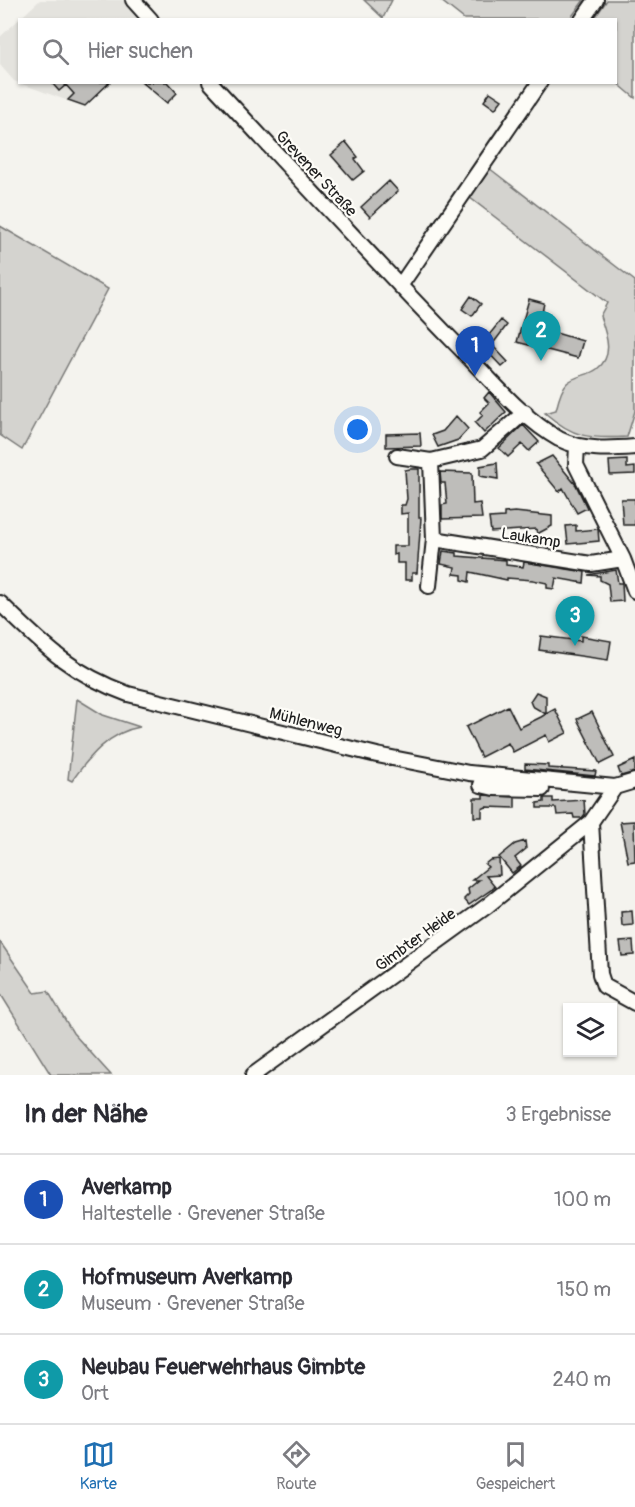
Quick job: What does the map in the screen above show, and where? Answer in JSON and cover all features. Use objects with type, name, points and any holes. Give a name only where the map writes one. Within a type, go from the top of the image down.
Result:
[{"type":"street","points":[[133,0],[150,18]]},
{"type":"street","points":[[583,18],[596,0]]},
{"type":"street","name":"Grevener Straße","points":[[212,84],[400,286],[525,412],[559,439],[577,446],[608,449],[635,447]]},
{"type":"street","points":[[400,286],[539,84]]},
{"type":"street","points":[[397,456],[431,461],[482,449],[525,412]]},
{"type":"street","points":[[577,446],[576,465],[623,559],[635,591]]},
{"type":"street","points":[[429,586],[434,539],[431,461]]},
{"type":"street","name":"Laukamp","points":[[434,539],[591,564],[623,559]]},
{"type":"street","name":"Mühlenweg","points":[[0,603],[60,660],[89,679],[128,694],[400,760],[469,773],[609,786],[635,781]]},
{"type":"street","points":[[481,785],[494,788],[595,790],[609,786]]},
{"type":"street","name":"Gimbter Heide","points":[[253,1075],[488,906],[591,822],[609,786]]},
{"type":"street","points":[[591,822],[600,974],[604,986],[635,1003]]},
{"type":"shaded area","points":[[40,0],[127,0],[145,18],[21,18]]},
{"type":"shaded area","points":[[364,0],[392,0],[383,18]]},
{"type":"shaded area","points":[[440,0],[584,0],[571,18],[463,18]]},
{"type":"shaded area","points":[[607,0],[635,0],[635,98],[617,83],[617,18],[595,18]]},
{"type":"shaded area","points":[[18,20],[18,82],[0,65],[0,37]]},
{"type":"shaded area","points":[[22,84],[109,84],[82,106]]},
{"type":"shaded area","points":[[489,168],[635,281],[635,411],[627,437],[602,438],[583,435],[565,428],[545,413],[556,410],[561,392],[567,383],[597,369],[603,363],[608,344],[600,316],[607,303],[469,197]]},
{"type":"shaded area","points":[[0,226],[108,289],[22,450],[0,435]]},
{"type":"shaded area","points":[[77,699],[103,715],[140,727],[109,740],[85,763],[72,781],[68,779]]},
{"type":"shaded area","points":[[0,942],[35,993],[48,991],[73,1033],[111,1075],[51,1075],[0,993]]},
{"type":"building","points":[[53,84],[108,84],[85,106],[68,100],[74,94],[66,85],[59,91]]},
{"type":"building","points":[[144,84],[169,84],[177,93],[167,103]]},
{"type":"building","points":[[490,92],[502,100],[495,109],[484,101]]},
{"type":"building","points":[[346,142],[358,157],[355,159],[364,171],[353,180],[331,155]]},
{"type":"building","points":[[389,181],[398,191],[370,217],[361,207]]},
{"type":"building","points":[[471,296],[481,304],[472,316],[462,309]]},
{"type":"building","points":[[529,299],[544,303],[539,328],[583,341],[578,358],[517,342]]},
{"type":"building","points":[[501,320],[507,325],[492,345],[508,362],[502,367],[481,345]]},
{"type":"building","points":[[489,392],[506,412],[484,433],[475,423],[483,415],[480,412],[489,403],[484,398]]},
{"type":"building","points":[[456,416],[468,429],[458,440],[438,447],[432,435],[443,431]]},
{"type":"building","points":[[523,425],[539,442],[529,451],[522,444],[508,457],[499,448]]},
{"type":"building","points":[[420,433],[421,446],[386,447],[386,434]]},
{"type":"building","points":[[552,456],[576,485],[587,508],[577,513],[563,488],[559,492],[536,464]]},
{"type":"building","points":[[627,460],[627,468],[635,467],[635,474],[610,475],[609,461]]},
{"type":"building","points":[[497,463],[498,479],[480,476],[480,466]]},
{"type":"building","points":[[419,469],[419,518],[421,518],[417,573],[412,573],[412,580],[405,580],[405,563],[397,563],[397,554],[393,555],[393,546],[408,546],[408,513],[401,514],[401,505],[405,505],[407,499],[405,470]]},
{"type":"building","points":[[440,472],[472,473],[473,504],[480,503],[482,518],[442,519],[442,505],[447,504],[445,483],[441,483]]},
{"type":"building","points":[[621,499],[635,499],[635,525],[623,525]]},
{"type":"building","points":[[504,513],[552,516],[552,526],[537,534],[536,529],[491,532],[489,518],[504,517]]},
{"type":"building","points":[[576,525],[576,531],[598,529],[599,541],[568,544],[566,526]]},
{"type":"building","points":[[443,551],[457,553],[457,556],[506,560],[506,565],[523,567],[524,562],[585,572],[584,583],[556,578],[554,589],[547,588],[547,583],[533,580],[507,578],[507,580],[470,572],[469,582],[462,580],[462,575],[454,574],[455,567],[441,564]]},
{"type":"building","points":[[616,570],[618,583],[622,583],[623,601],[610,602],[608,584],[600,580],[600,576],[588,575]]},
{"type":"building","points":[[541,636],[581,641],[581,636],[611,641],[608,660],[539,650]]},
{"type":"building","points":[[536,692],[546,696],[546,714],[532,706],[530,701]]},
{"type":"building","points":[[508,706],[519,728],[555,709],[567,733],[549,742],[546,735],[513,752],[508,743],[481,757],[466,727]]},
{"type":"building","points":[[592,712],[614,757],[600,764],[577,719]]},
{"type":"building","points":[[635,760],[635,772],[621,776],[618,768]]},
{"type":"building","points":[[525,764],[596,771],[595,776],[525,769]]},
{"type":"building","points":[[483,795],[515,797],[515,808],[486,807],[482,809],[482,817],[474,817],[474,798],[483,798]]},
{"type":"building","points":[[544,798],[553,798],[553,802],[584,800],[585,814],[582,818],[574,818],[573,814],[557,815],[556,808],[537,808],[537,803],[544,802]]},
{"type":"building","points":[[634,821],[635,861],[628,862],[620,822]]},
{"type":"building","points":[[525,841],[526,849],[515,858],[521,866],[512,873],[499,857],[515,844]]},
{"type":"building","points":[[499,859],[500,875],[486,876],[495,887],[469,905],[464,899],[469,894],[468,889],[479,880],[472,880],[488,867],[485,864],[490,860]]},
{"type":"building","points":[[632,911],[633,925],[622,926],[621,912]]},
{"type":"building","points":[[633,941],[634,955],[622,956],[620,942]]},
{"type":"place","name":"Hofmuseum Averkamp","points":[[541,361]]},
{"type":"place","name":"Averkamp","points":[[475,376]]},
{"type":"place","name":"Neubau Feuerwehrhaus Gimbte","points":[[575,646]]}]
